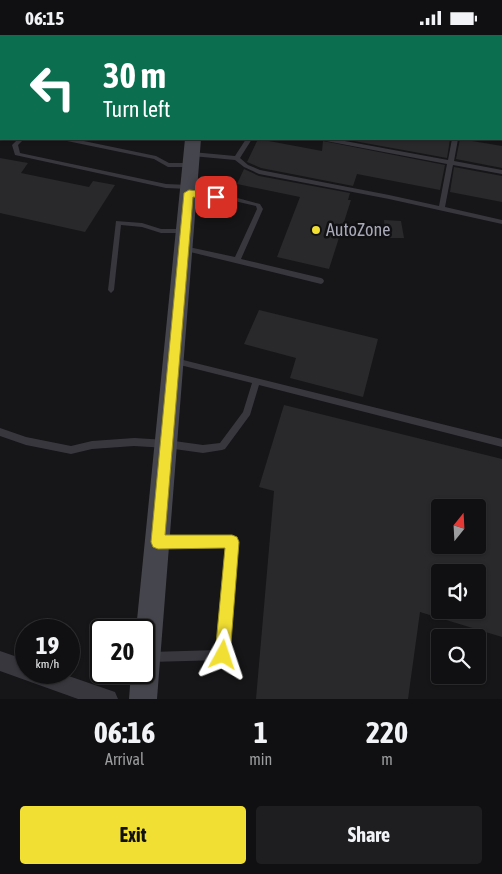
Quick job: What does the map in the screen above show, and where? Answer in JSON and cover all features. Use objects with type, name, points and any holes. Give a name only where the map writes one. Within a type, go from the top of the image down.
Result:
[{"type":"main road","points":[[151,619],[191,167]]},
{"type":"main road","points":[[143,699],[144,684]]},
{"type":"street","points":[[0,661],[15,666]]},
{"type":"street","points":[[64,684],[108,699]]},
{"type":"lane","points":[[20,140],[15,145],[17,154],[152,183],[191,167],[237,158],[249,140]]},
{"type":"lane","points":[[72,140],[156,158],[168,165],[191,167],[230,198],[260,207],[237,260]]},
{"type":"lane","points":[[331,140],[502,172]]},
{"type":"lane","points":[[442,208],[456,140]]},
{"type":"lane","points":[[237,158],[246,166],[274,175],[442,208],[502,222]]},
{"type":"lane","points":[[111,290],[118,223],[142,225],[237,260],[321,281]]},
{"type":"lane","points":[[175,361],[502,443]]},
{"type":"lane","points":[[0,432],[26,441],[71,449],[134,442],[203,449],[222,446],[247,413],[256,381]]},
{"type":"lane","points":[[155,658],[223,655],[232,542],[158,542]]},
{"type":"building","points":[[258,140],[263,140],[322,151],[323,141],[445,165],[440,190],[357,174],[353,186],[261,168],[247,162]]},
{"type":"building","points":[[348,140],[450,140],[447,158]]},
{"type":"building","points":[[460,140],[502,146],[502,168],[456,159]]},
{"type":"building","points":[[0,158],[28,163],[21,173],[89,187],[93,181],[115,185],[85,232],[0,213]]},
{"type":"building","points":[[454,167],[502,176],[502,202],[450,192]]},
{"type":"building","points":[[244,169],[259,176],[350,193],[348,200],[351,200],[329,269],[277,257],[300,197],[237,184]]},
{"type":"building","points":[[384,220],[401,221],[404,238],[386,238]]},
{"type":"building","points":[[259,310],[378,339],[363,397],[290,378],[296,358],[244,344]]},
{"type":"building","points":[[284,405],[502,459],[502,637],[486,632],[486,629],[476,629],[443,619],[486,619],[486,564],[431,564],[431,615],[420,612],[408,699],[256,699],[274,491],[259,487]]},
{"type":"place","name":"AutoZone","points":[[316,230]]},
{"type":"route","points":[[216,197],[189,193],[158,542],[232,542],[223,655]]}]
